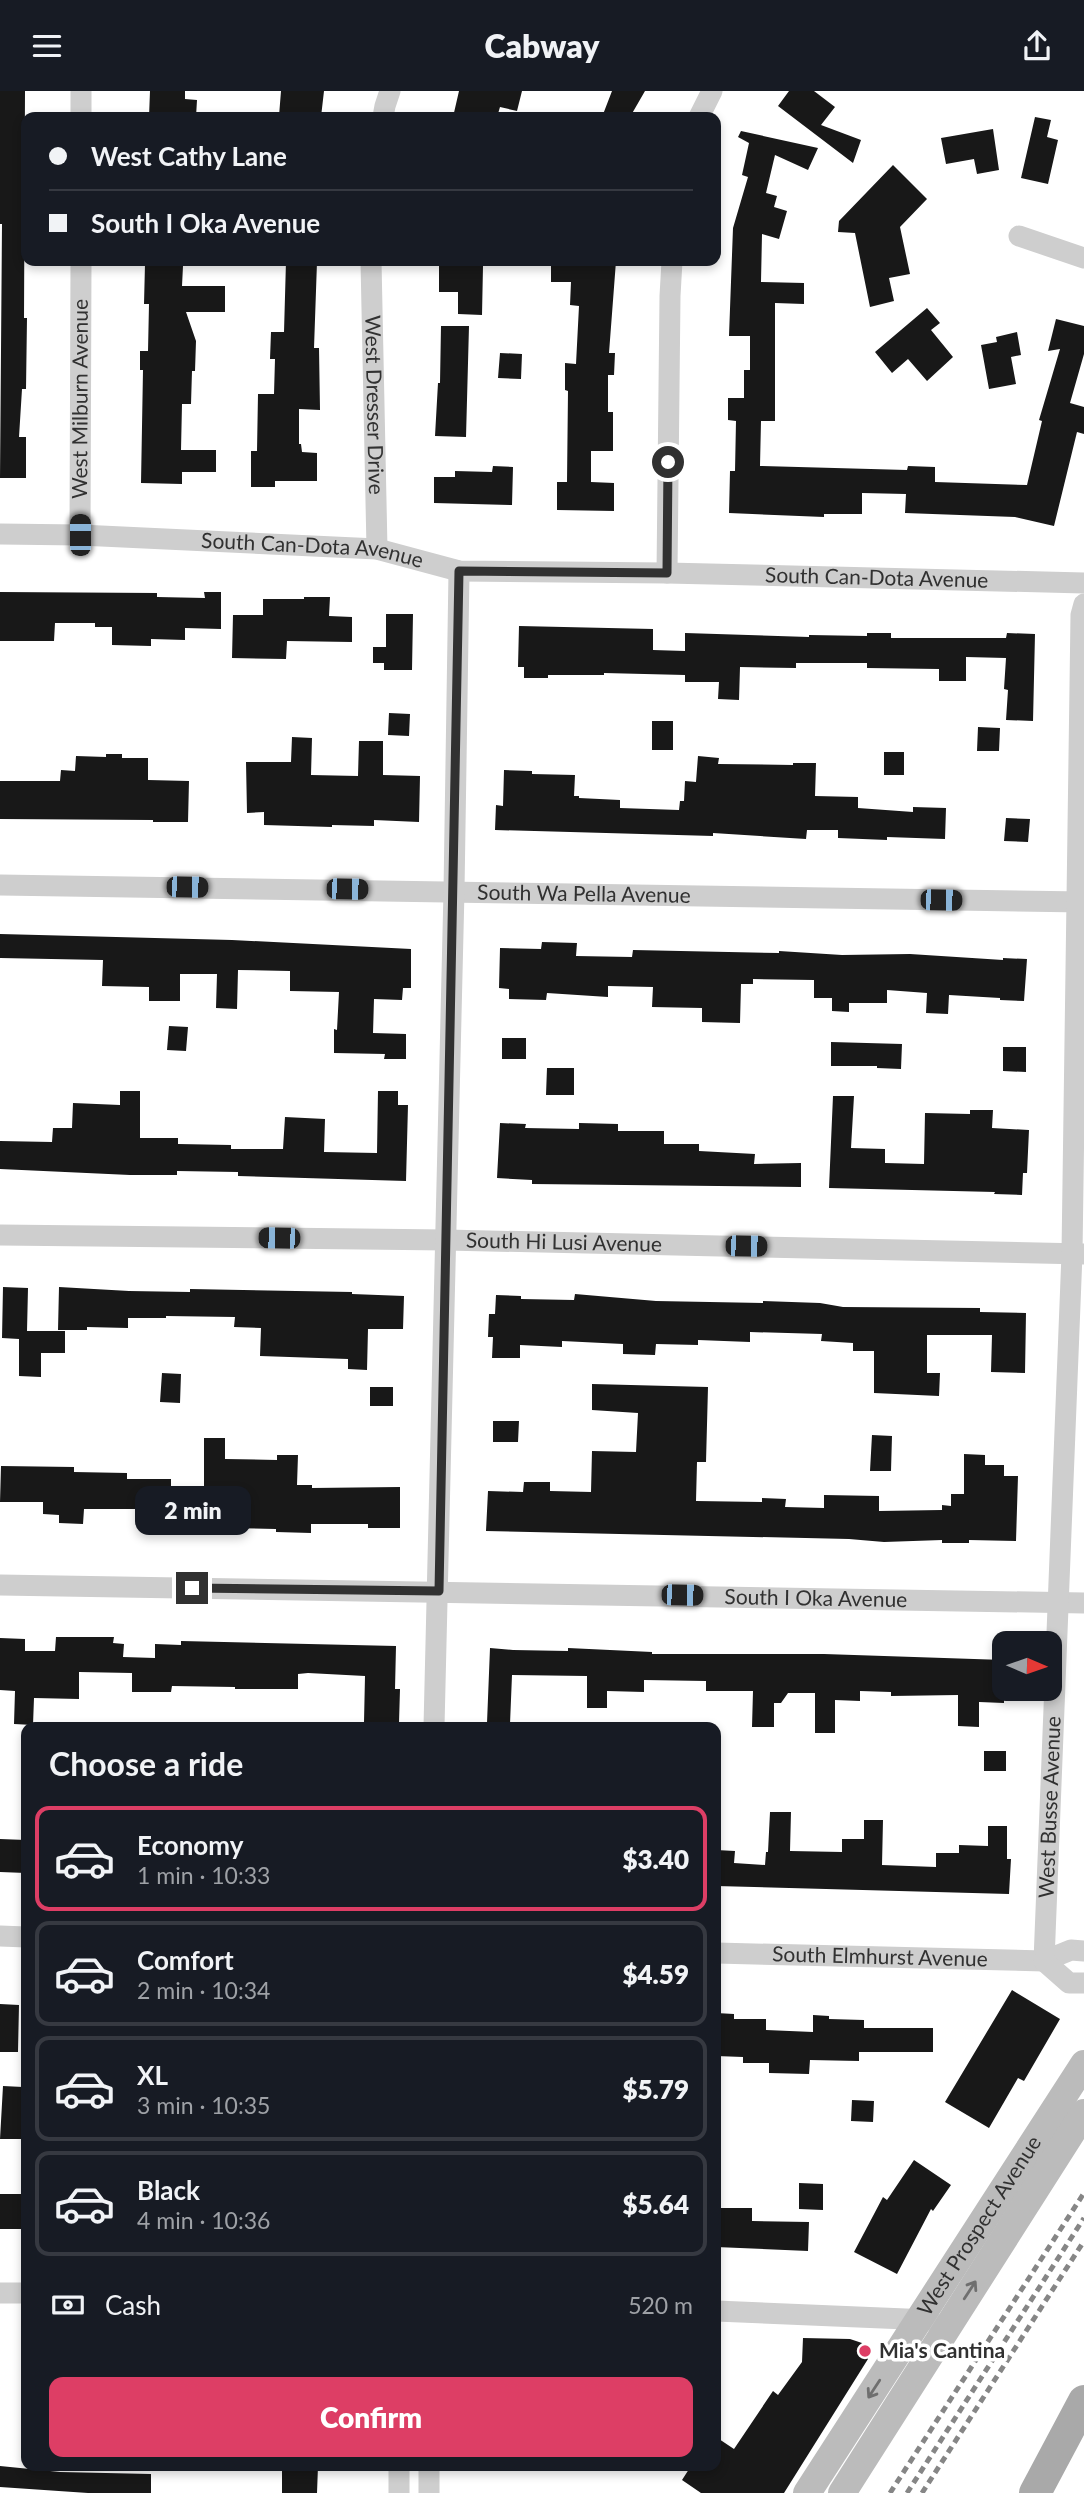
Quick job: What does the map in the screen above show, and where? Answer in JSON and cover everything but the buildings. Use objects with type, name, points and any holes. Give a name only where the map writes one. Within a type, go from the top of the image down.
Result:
[{"type":"main road","points":[[1035,2493],[1084,2401]]},
{"type":"street","points":[[81,112],[82,91]]},
{"type":"street","points":[[383,112],[390,91]]},
{"type":"street","points":[[702,112],[712,91]]},
{"type":"street","points":[[1019,236],[1084,258]]},
{"type":"street","name":"West Milburn Avenue","points":[[80,535],[81,266]]},
{"type":"street","name":"West Dresser Drive","points":[[371,266],[377,549]]},
{"type":"street","points":[[667,573],[672,266]]},
{"type":"street","name":"South Can-Dota Avenue","points":[[0,534],[80,535],[377,549],[459,571],[1084,583]]},
{"type":"street","points":[[435,1722],[459,571]]},
{"type":"street","name":"West Busse Avenue","points":[[1044,1961],[1078,1254],[1081,615],[1084,604]]},
{"type":"street","name":"South Wa Pella Avenue","points":[[0,885],[1080,902]]},
{"type":"street","name":"South Hi Lusi Avenue","points":[[0,1235],[446,1240],[1078,1254]]},
{"type":"street","name":"South I Oka Avenue","points":[[0,1585],[1084,1602]]},
{"type":"street","points":[[0,1936],[21,1937]]},
{"type":"street","name":"South Elmhurst Avenue","points":[[721,1953],[1044,1961],[1071,1950],[1084,1951]]},
{"type":"street","points":[[1044,1961],[1069,1983],[1084,1983]]},
{"type":"street","name":"West Prospect Avenue","points":[[807,2493],[1084,2064]]},
{"type":"street","name":"West Prospect Avenue","points":[[842,2493],[1084,2113]]},
{"type":"street","points":[[0,2293],[21,2293]]},
{"type":"street","points":[[721,2311],[949,2322]]},
{"type":"street","points":[[399,2493],[400,2471]]},
{"type":"street","points":[[429,2471],[429,2493]]},
{"type":"railway","points":[[890,2493],[1084,2193]]},
{"type":"railway","points":[[907,2493],[1084,2218]]},
{"type":"railway","points":[[922,2493],[1084,2241]]},
{"type":"place","name":"Mia's Cantina","points":[[865,2351]]},
{"type":"route","points":[[192,1588],[439,1591],[459,571],[667,573],[668,462]]}]
